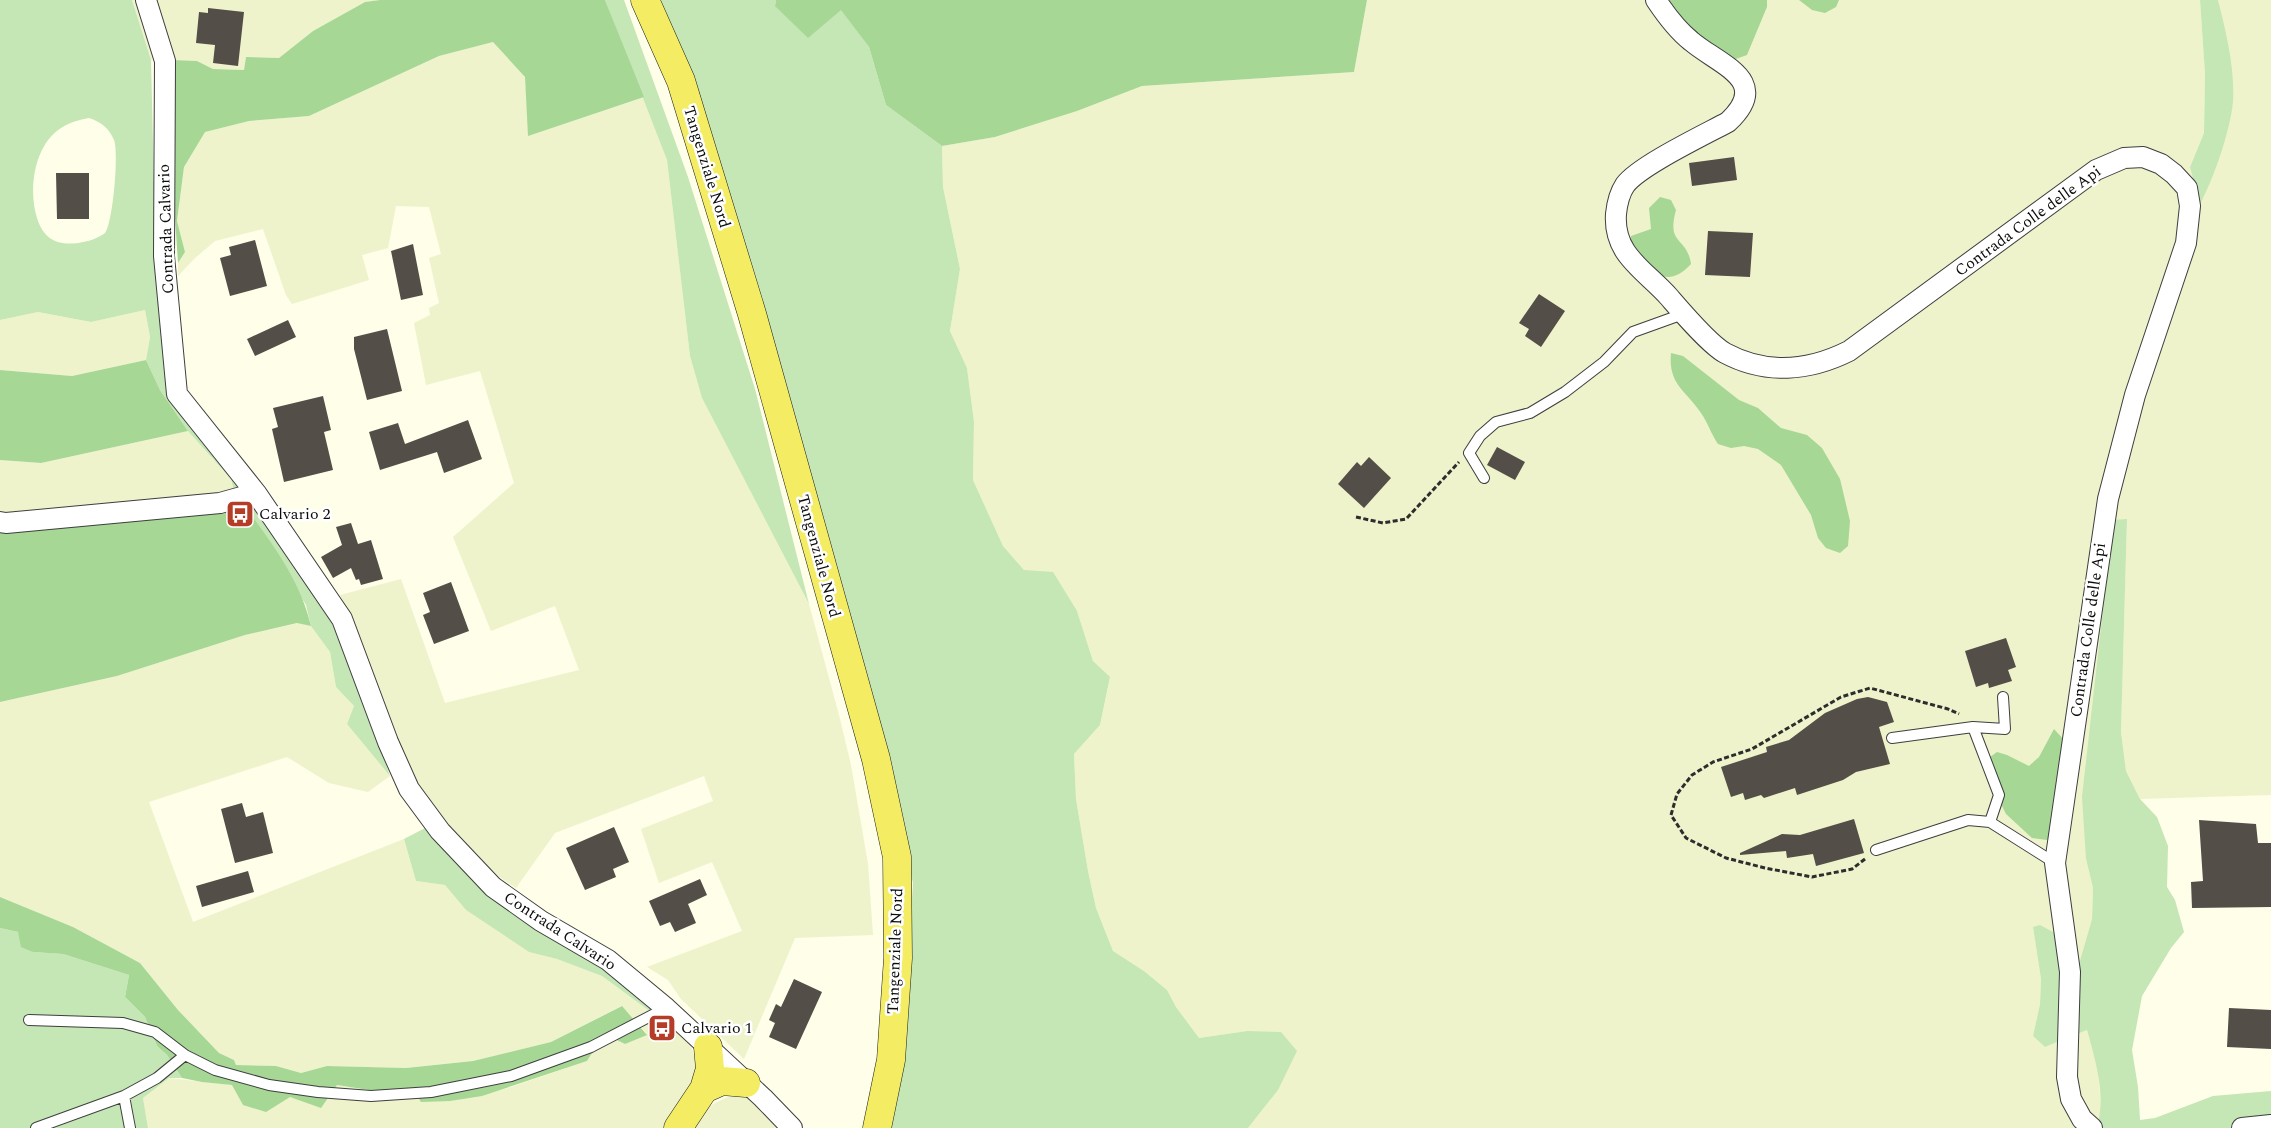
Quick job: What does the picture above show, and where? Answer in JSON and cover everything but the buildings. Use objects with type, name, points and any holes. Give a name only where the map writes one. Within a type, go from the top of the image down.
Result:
[{"type":"main road","name":"Tangenziale Nord","points":[[645,0],[681,80],[752,314],[876,759],[895,847],[897,857],[898,958],[891,1060],[877,1128]]},
{"type":"main road","points":[[678,1128],[704,1090],[710,1070],[708,1046]]},
{"type":"main road","points":[[704,1090],[722,1081],[746,1083]]},
{"type":"street","name":"Contrada Calvario","points":[[146,0],[165,61],[164,256],[177,394],[256,493],[342,619],[388,742],[409,788],[440,830],[493,887],[541,921],[608,960],[666,1008],[792,1128]]},
{"type":"street","name":"Contrada Colle delle Api","points":[[1656,0],[1666,16],[1692,42],[1740,76],[1744,87],[1745,102],[1728,122],[1639,172],[1625,185],[1617,202],[1615,223],[1619,240],[1626,256],[1724,353],[1748,362],[1772,368],[1799,368],[1828,362],[1849,351],[2096,170],[2124,158],[2144,157],[2161,164],[2174,174],[2186,188],[2190,206],[2186,243],[2135,395],[2108,498],[2055,863],[2070,972],[2067,1077],[2071,1099],[2082,1119],[2092,1128]]},
{"type":"street","points":[[0,522],[6,523],[220,503],[256,493]]},
{"type":"street","points":[[2242,1128],[2271,1125]]},
{"type":"lane","points":[[1484,478],[1469,453],[1480,436],[1496,422],[1530,414],[1565,392],[1604,362],[1633,332],[1683,314]]},
{"type":"lane","points":[[1892,738],[1973,727],[2005,729],[2003,697]]},
{"type":"lane","points":[[1973,727],[1999,795],[1990,822]]},
{"type":"lane","points":[[1876,850],[1968,820],[1990,822],[2055,863]]},
{"type":"lane","points":[[29,1020],[123,1023],[155,1032],[185,1055],[215,1070],[269,1085],[371,1096],[430,1092],[520,1073],[591,1047],[666,1008]]},
{"type":"lane","points":[[36,1128],[124,1096],[157,1078],[185,1055]]},
{"type":"lane","points":[[124,1096],[130,1128]]},
{"type":"path","points":[[1356,517],[1383,523],[1406,519],[1469,453]]},
{"type":"path","points":[[1876,850],[1852,869],[1812,877],[1726,858],[1686,838],[1671,814],[1677,794],[1692,775],[1713,762],[1752,749],[1841,696],[1870,688],[1948,709],[1969,718],[1973,727]]},
{"type":"green space","points":[[0,0],[132,0],[151,60],[156,272],[166,365],[310,582],[348,653],[390,776],[347,724],[354,706],[336,687],[330,652],[311,626],[306,605],[234,491],[231,479],[188,431],[160,390],[146,360],[150,337],[145,310],[91,322],[38,312],[0,320]],"holes":[[[89,118],[110,132],[115,147],[114,187],[108,227],[105,233],[97,238],[71,244],[56,242],[41,227],[34,207],[34,182],[39,157],[45,145],[61,128],[78,120]]]},
{"type":"green space","points":[[132,0],[380,0],[365,2],[313,31],[279,58],[246,57],[244,70],[213,69],[197,61],[151,60]]},
{"type":"green space","points":[[380,0],[605,0],[644,97],[528,136],[525,77],[493,42],[439,56],[309,116],[249,121],[205,132],[184,167],[177,221],[185,252],[178,263],[173,187],[172,60],[197,61],[213,69],[244,70],[246,57],[279,58],[313,31],[365,2]]},
{"type":"green space","points":[[605,0],[624,0],[688,177],[755,389],[809,604],[702,398],[690,356],[667,160]]},
{"type":"green space","points":[[661,0],[776,0],[775,6],[841,9],[869,47],[886,105],[942,146],[943,187],[960,269],[950,331],[967,368],[974,422],[973,480],[1003,546],[1024,570],[1053,572],[1077,611],[1093,661],[1110,677],[1100,725],[1074,754],[1076,799],[1096,908],[1113,951],[1144,971],[1167,990],[1176,1007],[1199,1038],[1247,1031],[1281,1032],[1297,1051],[1278,1090],[1248,1128],[883,1128],[907,978],[913,883],[868,691],[693,80]]},
{"type":"green space","points":[[776,0],[1367,0],[1354,72],[1142,86],[1077,111],[995,137],[942,146],[886,105],[869,47],[841,10],[808,38],[775,6]]},
{"type":"green space","points":[[1367,0],[1669,0],[1692,30],[1747,55],[1767,7],[1767,0],[2200,0],[2205,74],[2204,133],[2190,167],[2233,103],[2231,68],[2218,0],[2271,0],[2271,795],[2140,799],[2126,771],[2121,732],[2127,519],[2086,859],[2093,888],[2092,919],[2077,971],[2033,927],[2041,979],[2040,1004],[2033,1036],[2045,1047],[2087,1030],[2098,1067],[2101,1113],[2097,1128],[1248,1128],[1278,1090],[1247,1031],[1199,1038],[1176,1007],[1167,990],[1144,971],[1113,951],[1096,908],[1088,871],[1076,799],[1074,754],[1100,725],[1110,678],[1093,661],[1077,611],[1024,570],[1003,546],[973,480],[974,422],[967,368],[950,331],[960,269],[943,187],[942,146],[995,137],[1077,111],[1142,86],[1354,72]]},
{"type":"green space","points":[[1669,0],[1767,0],[1767,7],[1747,55],[1733,60],[1692,30]]},
{"type":"green space","points":[[1799,0],[1839,0],[1836,7],[1825,13],[1812,10]]},
{"type":"green space","points":[[2200,0],[2218,0],[2233,76],[2233,102],[2221,154],[2200,204],[2190,167],[2204,133],[2205,74]]},
{"type":"green space","points":[[493,42],[525,77],[529,135],[644,97],[667,160],[690,356],[702,398],[809,604],[839,715],[851,765],[868,864],[873,935],[795,938],[744,1059],[681,999],[668,980],[647,967],[742,931],[712,862],[659,883],[641,829],[713,801],[704,776],[555,833],[516,888],[489,870],[411,782],[362,647],[340,595],[401,579],[445,703],[579,670],[555,606],[491,631],[453,537],[514,483],[480,371],[426,385],[414,323],[430,315],[429,308],[439,303],[429,258],[441,254],[429,207],[396,206],[388,248],[362,255],[369,280],[292,304],[286,295],[263,229],[215,241],[178,276],[178,263],[185,252],[177,221],[184,167],[204,132],[249,121],[309,116],[439,56]]},
{"type":"green space","points":[[1660,197],[1671,200],[1676,210],[1674,222],[1675,236],[1686,249],[1691,264],[1674,276],[1666,277],[1659,275],[1630,252],[1631,236],[1651,229],[1649,208]]},
{"type":"green space","points":[[145,310],[150,337],[146,360],[72,376],[0,370],[0,320],[38,312],[91,322]]},
{"type":"green space","points":[[1671,353],[1683,356],[1739,400],[1758,408],[1781,428],[1807,435],[1822,448],[1840,479],[1850,521],[1848,546],[1840,553],[1826,548],[1818,538],[1811,515],[1781,465],[1758,449],[1744,446],[1731,448],[1718,444],[1701,413],[1675,380],[1672,373]]},
{"type":"green space","points":[[146,360],[160,390],[188,431],[41,463],[0,460],[0,370],[72,376]]},
{"type":"green space","points":[[188,431],[231,479],[234,491],[110,505],[0,514],[0,460],[41,463]]},
{"type":"green space","points":[[234,491],[289,572],[298,589],[311,626],[297,623],[245,635],[117,676],[0,702],[0,514],[110,505]]},
{"type":"green space","points":[[2127,519],[2121,732],[2126,771],[2140,799],[2157,817],[2168,846],[2167,887],[2175,900],[2184,932],[2171,948],[2142,996],[2132,1050],[2138,1087],[2140,1120],[2155,1118],[2213,1096],[2271,1091],[2271,1128],[2097,1128],[2100,1116],[2099,1079],[2087,1030],[2045,1047],[2033,1036],[2040,1004],[2041,979],[2033,927],[2040,925],[2064,938],[2077,971],[2092,919],[2093,888],[2086,859],[2082,797],[2113,520]]},
{"type":"green space","points":[[298,623],[311,626],[330,652],[336,687],[354,706],[347,724],[390,776],[368,792],[329,783],[287,757],[149,802],[193,922],[404,839],[416,881],[445,885],[466,910],[529,952],[557,959],[602,976],[690,1043],[697,1064],[695,1080],[665,1128],[148,1128],[143,1098],[169,1078],[233,1085],[243,1105],[289,1097],[337,1085],[375,1091],[413,1090],[450,1101],[505,1089],[587,1061],[604,1034],[625,1044],[647,1034],[621,1006],[551,1042],[473,1061],[406,1068],[327,1066],[301,1073],[276,1066],[236,1065],[234,1060],[219,1053],[178,1010],[140,963],[73,927],[0,897],[0,702],[117,676],[245,635]]},
{"type":"green space","points":[[2054,729],[2064,740],[2054,829],[2047,840],[2032,838],[2006,814],[2001,804],[1990,757],[1997,752],[2029,766],[2039,757]]},
{"type":"green space","points":[[429,826],[559,936],[668,1015],[663,1021],[602,976],[557,959],[529,952],[466,910],[445,885],[416,881],[404,839]]},
{"type":"green space","points":[[0,897],[73,927],[140,963],[178,1010],[219,1053],[234,1060],[236,1065],[276,1066],[301,1073],[327,1066],[406,1068],[473,1061],[551,1042],[622,1006],[647,1035],[625,1044],[604,1034],[587,1061],[482,1096],[450,1101],[421,1102],[413,1090],[375,1091],[337,1085],[321,1108],[290,1097],[266,1112],[243,1105],[232,1085],[182,1078],[167,1055],[157,1046],[145,1017],[125,997],[129,975],[63,954],[33,952],[21,947],[18,932],[0,928]]},
{"type":"green space","points":[[0,928],[18,932],[33,952],[63,954],[129,975],[125,997],[145,1017],[157,1046],[167,1055],[182,1078],[169,1078],[143,1098],[148,1128],[0,1128]]},
{"type":"green space","points":[[749,1095],[785,1128],[689,1128],[702,1111],[715,1103],[728,1097]]},
{"type":"place","name":"Calvario 2","points":[[240,514]]},
{"type":"place","name":"Calvario 1","points":[[662,1028]]}]
